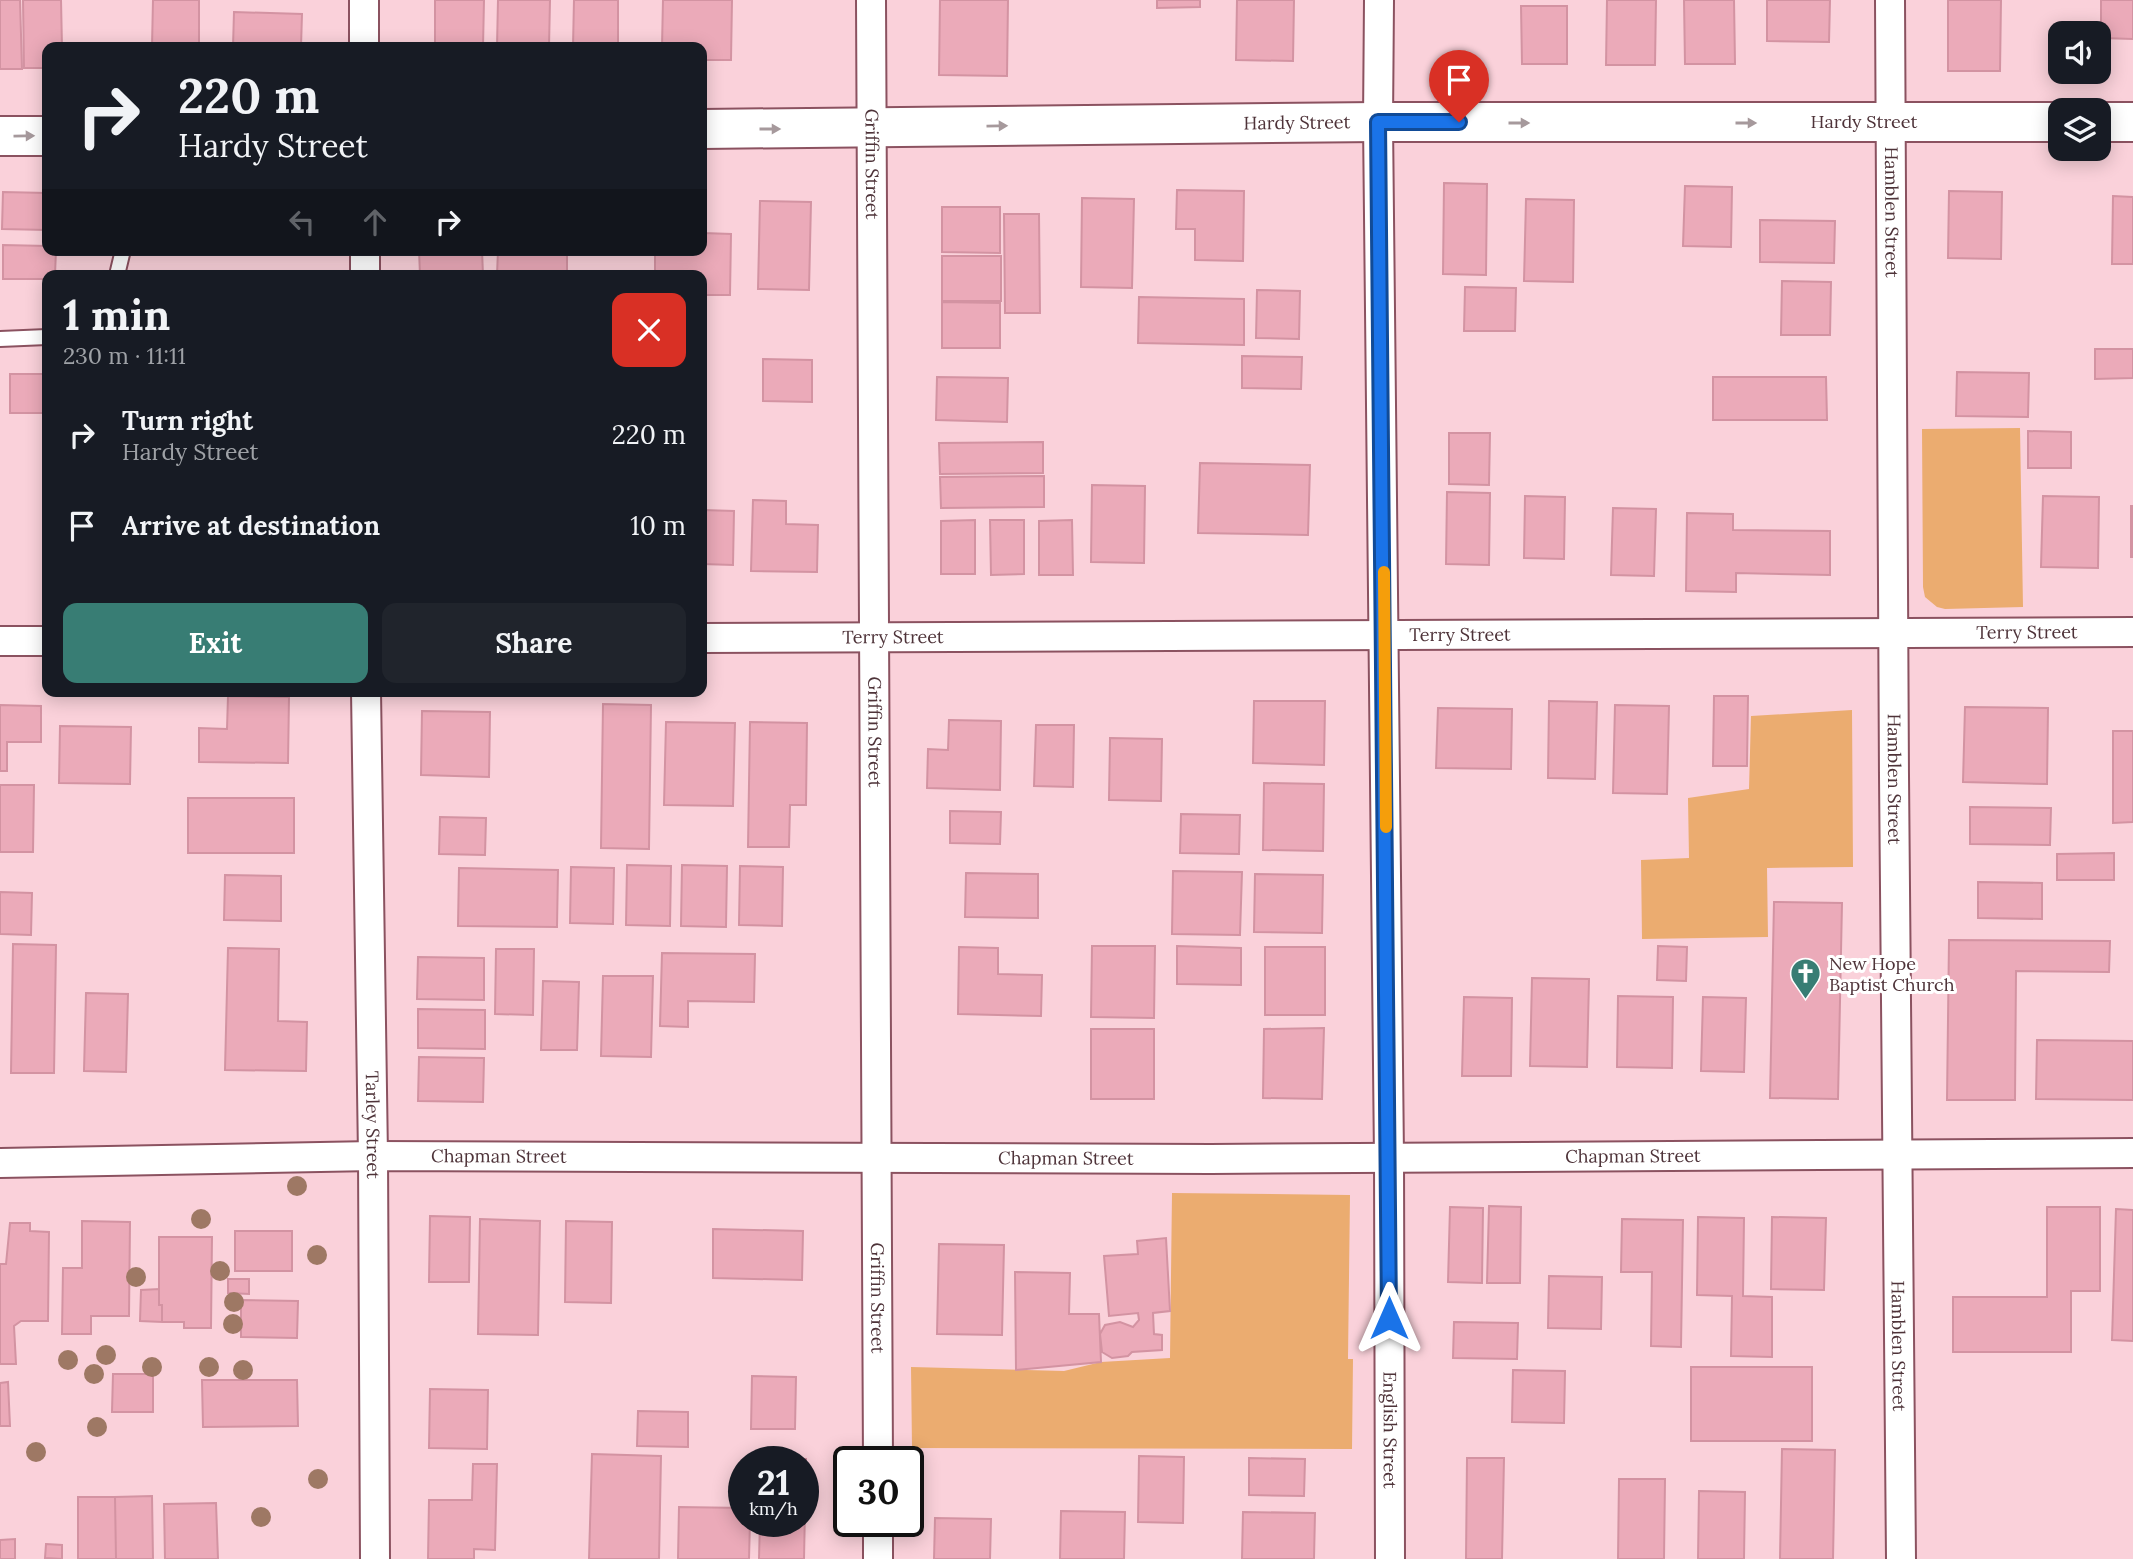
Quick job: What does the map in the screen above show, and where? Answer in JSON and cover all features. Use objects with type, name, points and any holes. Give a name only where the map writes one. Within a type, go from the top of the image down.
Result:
[{"type":"main road","name":"Hardy Street","points":[[707,129],[1378,122],[2048,122]]},
{"type":"main road","points":[[2111,122],[2133,122]]},
{"type":"main road","points":[[0,136],[42,136]]},
{"type":"street","points":[[364,0],[364,42]]},
{"type":"street","name":"Griffin Street","points":[[871,0],[878,1446]]},
{"type":"street","name":"English Street","points":[[1379,0],[1390,1559]]},
{"type":"street","name":"Hamblen Street","points":[[1890,0],[1895,634],[1895,1154],[1901,1559]]},
{"type":"street","name":"Terry Street","points":[[707,638],[2133,632]]},
{"type":"street","points":[[0,641],[42,641]]},
{"type":"street","name":"Tarley Street","points":[[366,697],[373,1156],[375,1559]]},
{"type":"street","name":"Chapman Street","points":[[0,1163],[373,1156],[876,1159],[2133,1153]]},
{"type":"street","points":[[878,1537],[878,1559]]},
{"type":"lane","points":[[0,340],[42,337]]},
{"type":"shaded area","points":[[2020,428],[2023,607],[1937,607],[1925,597],[1923,587],[1922,429]]},
{"type":"shaded area","points":[[1852,710],[1853,867],[1767,868],[1768,937],[1642,939],[1641,860],[1689,858],[1688,798],[1749,789],[1751,716]]},
{"type":"shaded area","points":[[1172,1193],[1350,1195],[1348,1359],[1353,1359],[1352,1449],[912,1446],[911,1367],[1064,1371],[1101,1362],[1170,1358]]},
{"type":"building","points":[[0,0],[20,0],[22,69],[0,69]]},
{"type":"building","points":[[23,0],[61,0],[62,42],[42,42],[42,68],[24,68]]},
{"type":"building","points":[[153,0],[199,0],[199,42],[152,42]]},
{"type":"building","points":[[435,0],[484,0],[483,42],[435,42]]},
{"type":"building","points":[[498,0],[550,0],[549,42],[497,42]]},
{"type":"building","points":[[574,0],[618,0],[618,42],[573,42]]},
{"type":"building","points":[[663,0],[732,0],[731,60],[707,60],[707,42],[662,42]]},
{"type":"building","points":[[940,0],[1008,0],[1007,76],[939,75]]},
{"type":"building","points":[[1157,0],[1200,0],[1200,7],[1157,8]]},
{"type":"building","points":[[1237,0],[1294,0],[1293,61],[1236,60]]},
{"type":"building","points":[[1607,0],[1656,0],[1655,65],[1606,65]]},
{"type":"building","points":[[1684,0],[1734,0],[1735,64],[1685,64]]},
{"type":"building","points":[[1767,0],[1830,0],[1829,42],[1767,41]]},
{"type":"building","points":[[1948,0],[2001,0],[2000,71],[1948,71]]},
{"type":"building","points":[[2101,0],[2133,0],[2133,39],[2111,38],[2111,21],[2101,21]]},
{"type":"building","points":[[1521,6],[1567,6],[1567,64],[1522,64]]},
{"type":"building","points":[[234,12],[302,14],[301,42],[233,42]]},
{"type":"building","points":[[1444,183],[1487,184],[1486,275],[1443,274]]},
{"type":"building","points":[[1685,186],[1732,187],[1731,247],[1683,246]]},
{"type":"building","points":[[1177,190],[1244,191],[1243,261],[1195,260],[1195,229],[1176,229]]},
{"type":"building","points":[[1949,191],[2002,192],[2001,259],[1948,258]]},
{"type":"building","points":[[3,192],[42,193],[42,230],[2,229]]},
{"type":"building","points":[[2113,196],[2133,197],[2133,264],[2112,264]]},
{"type":"building","points":[[1082,198],[1134,199],[1132,288],[1081,287]]},
{"type":"building","points":[[1526,199],[1574,200],[1573,282],[1524,281]]},
{"type":"building","points":[[760,201],[811,202],[809,290],[758,289]]},
{"type":"building","points":[[942,207],[1000,207],[1000,253],[942,252]]},
{"type":"building","points":[[1004,214],[1039,214],[1040,313],[1005,313]]},
{"type":"building","points":[[1760,220],[1835,221],[1834,263],[1760,262]]},
{"type":"building","points":[[707,233],[731,234],[730,295],[707,295],[707,270],[655,270],[655,256],[707,256]]},
{"type":"building","points":[[3,245],[42,246],[42,256],[56,256],[55,270],[42,270],[42,279],[3,279]]},
{"type":"building","points":[[419,256],[482,256],[483,270],[420,270]]},
{"type":"building","points":[[498,256],[567,256],[567,270],[497,270]]},
{"type":"building","points":[[942,256],[1001,256],[1001,301],[942,301]]},
{"type":"building","points":[[1782,281],[1831,282],[1830,335],[1781,335]]},
{"type":"building","points":[[1465,287],[1516,288],[1515,331],[1464,331]]},
{"type":"building","points":[[1257,290],[1300,291],[1299,339],[1256,338]]},
{"type":"building","points":[[1139,297],[1244,299],[1244,345],[1138,343]]},
{"type":"building","points":[[942,302],[1000,303],[1000,348],[942,348]]},
{"type":"building","points":[[2095,349],[2133,349],[2133,378],[2095,379]]},
{"type":"building","points":[[1242,356],[1302,357],[1301,389],[1242,388]]},
{"type":"building","points":[[763,359],[812,360],[812,402],[763,401]]},
{"type":"building","points":[[1957,372],[2029,373],[2028,417],[1956,416]]},
{"type":"building","points":[[10,374],[42,374],[42,413],[10,413]]},
{"type":"building","points":[[937,377],[1008,378],[1007,422],[936,420]]},
{"type":"building","points":[[1713,377],[1826,377],[1827,420],[1713,420]]},
{"type":"building","points":[[2028,431],[2071,432],[2071,468],[2028,468]]},
{"type":"building","points":[[1449,433],[1490,433],[1489,485],[1449,484]]},
{"type":"building","points":[[1043,442],[1043,473],[940,474],[939,443]]},
{"type":"building","points":[[1200,463],[1310,465],[1308,535],[1198,533]]},
{"type":"building","points":[[1044,476],[1044,507],[941,508],[940,477]]},
{"type":"building","points":[[1092,485],[1145,486],[1144,563],[1091,562]]},
{"type":"building","points":[[1447,492],[1490,493],[1489,565],[1446,564]]},
{"type":"building","points":[[1525,496],[1565,497],[1564,559],[1524,558]]},
{"type":"building","points":[[2043,496],[2099,497],[2098,568],[2041,567]]},
{"type":"building","points":[[753,500],[786,501],[786,524],[818,525],[817,572],[751,571]]},
{"type":"building","points":[[2133,506],[2133,557],[2131,557]]},
{"type":"building","points":[[1613,508],[1656,509],[1654,576],[1611,575]]},
{"type":"building","points":[[707,510],[734,511],[733,565],[707,564]]},
{"type":"building","points":[[1687,513],[1733,514],[1733,530],[1830,531],[1830,575],[1736,573],[1736,592],[1686,591]]},
{"type":"building","points":[[975,520],[975,574],[941,574],[941,521]]},
{"type":"building","points":[[990,520],[1024,520],[1024,574],[991,575]]},
{"type":"building","points":[[1072,520],[1073,575],[1039,575],[1039,521]]},
{"type":"building","points":[[1714,696],[1748,696],[1747,766],[1713,766]]},
{"type":"building","points":[[228,697],[289,697],[288,763],[199,762],[199,728],[227,729]]},
{"type":"building","points":[[1254,701],[1325,701],[1324,765],[1253,763]]},
{"type":"building","points":[[1549,701],[1597,702],[1595,779],[1548,778]]},
{"type":"building","points":[[603,704],[651,705],[649,849],[601,848]]},
{"type":"building","points":[[0,705],[41,706],[41,742],[7,742],[7,771],[0,771]]},
{"type":"building","points":[[1615,705],[1669,706],[1667,794],[1613,793]]},
{"type":"building","points":[[1965,707],[2048,708],[2047,784],[1963,782]]},
{"type":"building","points":[[1438,708],[1512,709],[1511,769],[1436,768]]},
{"type":"building","points":[[422,711],[490,712],[489,777],[421,775]]},
{"type":"building","points":[[949,720],[1001,721],[1000,790],[927,788],[928,749],[948,750]]},
{"type":"building","points":[[666,722],[735,723],[733,806],[664,805]]},
{"type":"building","points":[[750,722],[807,723],[806,805],[790,805],[789,847],[748,847]]},
{"type":"building","points":[[1036,725],[1074,725],[1073,787],[1034,786]]},
{"type":"building","points":[[60,726],[131,727],[130,784],[59,783]]},
{"type":"building","points":[[2113,731],[2133,731],[2133,822],[2113,823]]},
{"type":"building","points":[[1110,738],[1162,739],[1161,801],[1109,800]]},
{"type":"building","points":[[1264,783],[1324,784],[1323,851],[1263,850]]},
{"type":"building","points":[[0,785],[34,785],[33,852],[0,852]]},
{"type":"building","points":[[188,798],[294,798],[294,853],[188,853]]},
{"type":"building","points":[[1970,807],[2051,808],[2050,845],[1970,844]]},
{"type":"building","points":[[950,811],[1001,812],[1000,844],[950,843]]},
{"type":"building","points":[[1181,814],[1240,815],[1239,854],[1180,853]]},
{"type":"building","points":[[440,817],[486,818],[485,855],[439,854]]},
{"type":"building","points":[[2114,853],[2114,880],[2057,880],[2057,854]]},
{"type":"building","points":[[627,865],[671,866],[670,926],[626,925]]},
{"type":"building","points":[[682,865],[727,866],[726,927],[681,926]]},
{"type":"building","points":[[740,866],[783,867],[782,926],[739,925]]},
{"type":"building","points":[[571,867],[614,868],[613,924],[570,923]]},
{"type":"building","points":[[459,868],[558,870],[557,927],[458,926]]},
{"type":"building","points":[[1173,871],[1242,872],[1240,935],[1172,934]]},
{"type":"building","points":[[966,873],[1038,874],[1038,918],[965,917]]},
{"type":"building","points":[[1255,874],[1323,875],[1322,933],[1254,932]]},
{"type":"building","points":[[225,875],[281,876],[281,921],[224,920]]},
{"type":"building","points":[[1978,882],[2042,883],[2042,919],[1978,918]]},
{"type":"building","points":[[0,892],[32,893],[31,935],[0,934]]},
{"type":"building","name":"New Hope Baptist Church","points":[[1774,902],[1842,903],[1838,1099],[1770,1098]]},
{"type":"building","points":[[1949,940],[2110,941],[2109,972],[2016,971],[2015,1100],[1947,1100]]},
{"type":"building","points":[[13,944],[56,945],[54,1073],[11,1073]]},
{"type":"building","points":[[1092,946],[1155,946],[1154,1018],[1091,1017]]},
{"type":"building","points":[[1177,946],[1241,948],[1241,985],[1177,984]]},
{"type":"building","points":[[1658,946],[1687,947],[1686,981],[1657,980]]},
{"type":"building","points":[[959,947],[998,948],[998,974],[1042,975],[1041,1016],[958,1014]]},
{"type":"building","points":[[1265,947],[1325,947],[1325,1015],[1265,1015]]},
{"type":"building","points":[[228,948],[279,949],[278,1021],[307,1022],[306,1071],[225,1070]]},
{"type":"building","points":[[496,949],[534,949],[533,1015],[495,1014]]},
{"type":"building","points":[[662,953],[755,954],[754,1002],[688,1001],[688,1027],[660,1026]]},
{"type":"building","points":[[418,957],[484,958],[484,1000],[417,999]]},
{"type":"building","points":[[603,976],[653,976],[651,1057],[601,1056]]},
{"type":"building","points":[[1532,978],[1589,979],[1587,1067],[1530,1066]]},
{"type":"building","points":[[543,981],[579,982],[577,1050],[541,1050]]},
{"type":"building","points":[[86,993],[128,994],[126,1072],[84,1071]]},
{"type":"building","points":[[1618,996],[1673,997],[1672,1068],[1617,1067]]},
{"type":"building","points":[[1464,997],[1512,998],[1511,1076],[1462,1076]]},
{"type":"building","points":[[1703,997],[1746,998],[1744,1072],[1701,1071]]},
{"type":"building","points":[[418,1009],[485,1010],[485,1049],[418,1048]]},
{"type":"building","points":[[1324,1028],[1322,1099],[1263,1098],[1264,1029]]},
{"type":"building","points":[[1091,1029],[1154,1029],[1154,1099],[1091,1099]]},
{"type":"building","points":[[2037,1040],[2133,1041],[2133,1100],[2036,1099]]},
{"type":"building","points":[[419,1057],[484,1058],[483,1102],[418,1101]]},
{"type":"building","points":[[1489,1206],[1521,1207],[1520,1283],[1487,1283]]},
{"type":"building","points":[[1450,1207],[1483,1208],[1482,1283],[1448,1282]]},
{"type":"building","points":[[2047,1207],[2100,1207],[2100,1291],[2071,1291],[2071,1352],[1953,1352],[1953,1297],[2047,1297]]},
{"type":"building","points":[[2116,1209],[2133,1210],[2133,1341],[2112,1340]]},
{"type":"building","points":[[430,1216],[470,1217],[469,1282],[429,1282]]},
{"type":"building","points":[[1698,1217],[1744,1218],[1743,1296],[1772,1297],[1772,1357],[1731,1356],[1732,1296],[1697,1295]]},
{"type":"building","points":[[1772,1217],[1826,1218],[1824,1290],[1771,1289]]},
{"type":"building","points":[[480,1219],[540,1221],[538,1335],[478,1334]]},
{"type":"building","points":[[1622,1219],[1683,1220],[1681,1347],[1651,1346],[1652,1272],[1621,1272]]},
{"type":"building","points":[[82,1221],[130,1222],[129,1316],[91,1316],[91,1334],[62,1334],[63,1268],[82,1268]]},
{"type":"building","points":[[566,1221],[612,1222],[611,1303],[565,1302]]},
{"type":"building","points":[[10,1223],[30,1223],[30,1231],[49,1232],[48,1321],[21,1321],[14,1326],[16,1364],[0,1364],[0,1264],[6,1264]]},
{"type":"building","points":[[713,1229],[803,1231],[802,1280],[713,1278]]},
{"type":"building","points":[[235,1231],[292,1231],[292,1271],[235,1271]]},
{"type":"building","points":[[159,1237],[212,1237],[211,1328],[184,1328],[184,1322],[162,1322],[162,1305],[159,1305]]},
{"type":"building","points":[[1166,1238],[1170,1311],[1153,1313],[1154,1334],[1162,1335],[1162,1350],[1132,1352],[1128,1356],[1112,1358],[1102,1352],[1100,1334],[1105,1325],[1120,1322],[1133,1327],[1139,1320],[1138,1313],[1109,1316],[1104,1256],[1138,1254],[1137,1241]]},
{"type":"building","points":[[939,1244],[1004,1245],[1002,1335],[937,1334]]},
{"type":"building","points":[[1015,1272],[1070,1273],[1069,1314],[1099,1314],[1101,1362],[1016,1370]]},
{"type":"building","points":[[1549,1276],[1602,1277],[1601,1329],[1548,1328]]},
{"type":"building","points":[[228,1279],[249,1279],[249,1294],[228,1293]]},
{"type":"building","points":[[159,1289],[162,1322],[140,1321],[141,1290]]},
{"type":"building","points":[[241,1300],[298,1301],[297,1338],[241,1337]]},
{"type":"building","points":[[1454,1322],[1518,1323],[1517,1359],[1453,1358]]},
{"type":"building","points":[[1691,1367],[1812,1367],[1812,1441],[1691,1441]]},
{"type":"building","points":[[1513,1370],[1565,1371],[1564,1423],[1512,1422]]},
{"type":"building","points":[[113,1374],[153,1374],[153,1412],[112,1412]]},
{"type":"building","points":[[752,1376],[796,1377],[795,1429],[751,1429]]},
{"type":"building","points":[[202,1380],[297,1380],[298,1426],[203,1427]]},
{"type":"building","points":[[8,1382],[10,1426],[0,1426],[0,1383]]},
{"type":"building","points":[[430,1389],[488,1390],[487,1449],[429,1448]]},
{"type":"building","points":[[638,1411],[688,1412],[688,1447],[637,1446]]},
{"type":"building","points":[[1782,1449],[1835,1450],[1833,1559],[1780,1559]]},
{"type":"building","points":[[592,1454],[661,1456],[659,1559],[589,1559]]},
{"type":"building","points":[[1139,1456],[1184,1457],[1183,1523],[1138,1522]]},
{"type":"building","points":[[1249,1458],[1305,1459],[1304,1496],[1249,1495]]},
{"type":"building","points":[[1467,1458],[1504,1458],[1502,1559],[1466,1559]]},
{"type":"building","points":[[473,1464],[497,1464],[495,1550],[474,1549],[474,1559],[428,1559],[429,1500],[472,1500]]},
{"type":"building","points":[[1619,1479],[1665,1479],[1664,1559],[1618,1559]]},
{"type":"building","points":[[1699,1491],[1745,1492],[1744,1559],[1698,1559]]},
{"type":"building","points":[[152,1496],[153,1559],[116,1559],[115,1497]]},
{"type":"building","points":[[78,1497],[115,1497],[116,1559],[78,1559]]},
{"type":"building","points":[[216,1503],[218,1559],[165,1559],[164,1504]]},
{"type":"building","points":[[679,1507],[728,1508],[728,1537],[750,1537],[749,1559],[678,1559]]},
{"type":"building","points":[[1061,1511],[1125,1512],[1124,1559],[1060,1559]]},
{"type":"building","points":[[1243,1512],[1315,1513],[1314,1559],[1242,1559]]},
{"type":"building","points":[[935,1518],[991,1519],[990,1559],[934,1559]]},
{"type":"building","points":[[760,1537],[804,1537],[804,1559],[759,1559]]},
{"type":"building","points":[[15,1539],[15,1559],[0,1559],[0,1540]]},
{"type":"building","points":[[46,1544],[62,1545],[62,1559],[45,1558]]},
{"type":"slow traffic","points":[[1384,572],[1386,827]]},
{"type":"place","name":"New Hope Baptist Church","points":[[1806,1001]]},
{"type":"route","points":[[1389,1318],[1378,122],[1459,122]]}]
